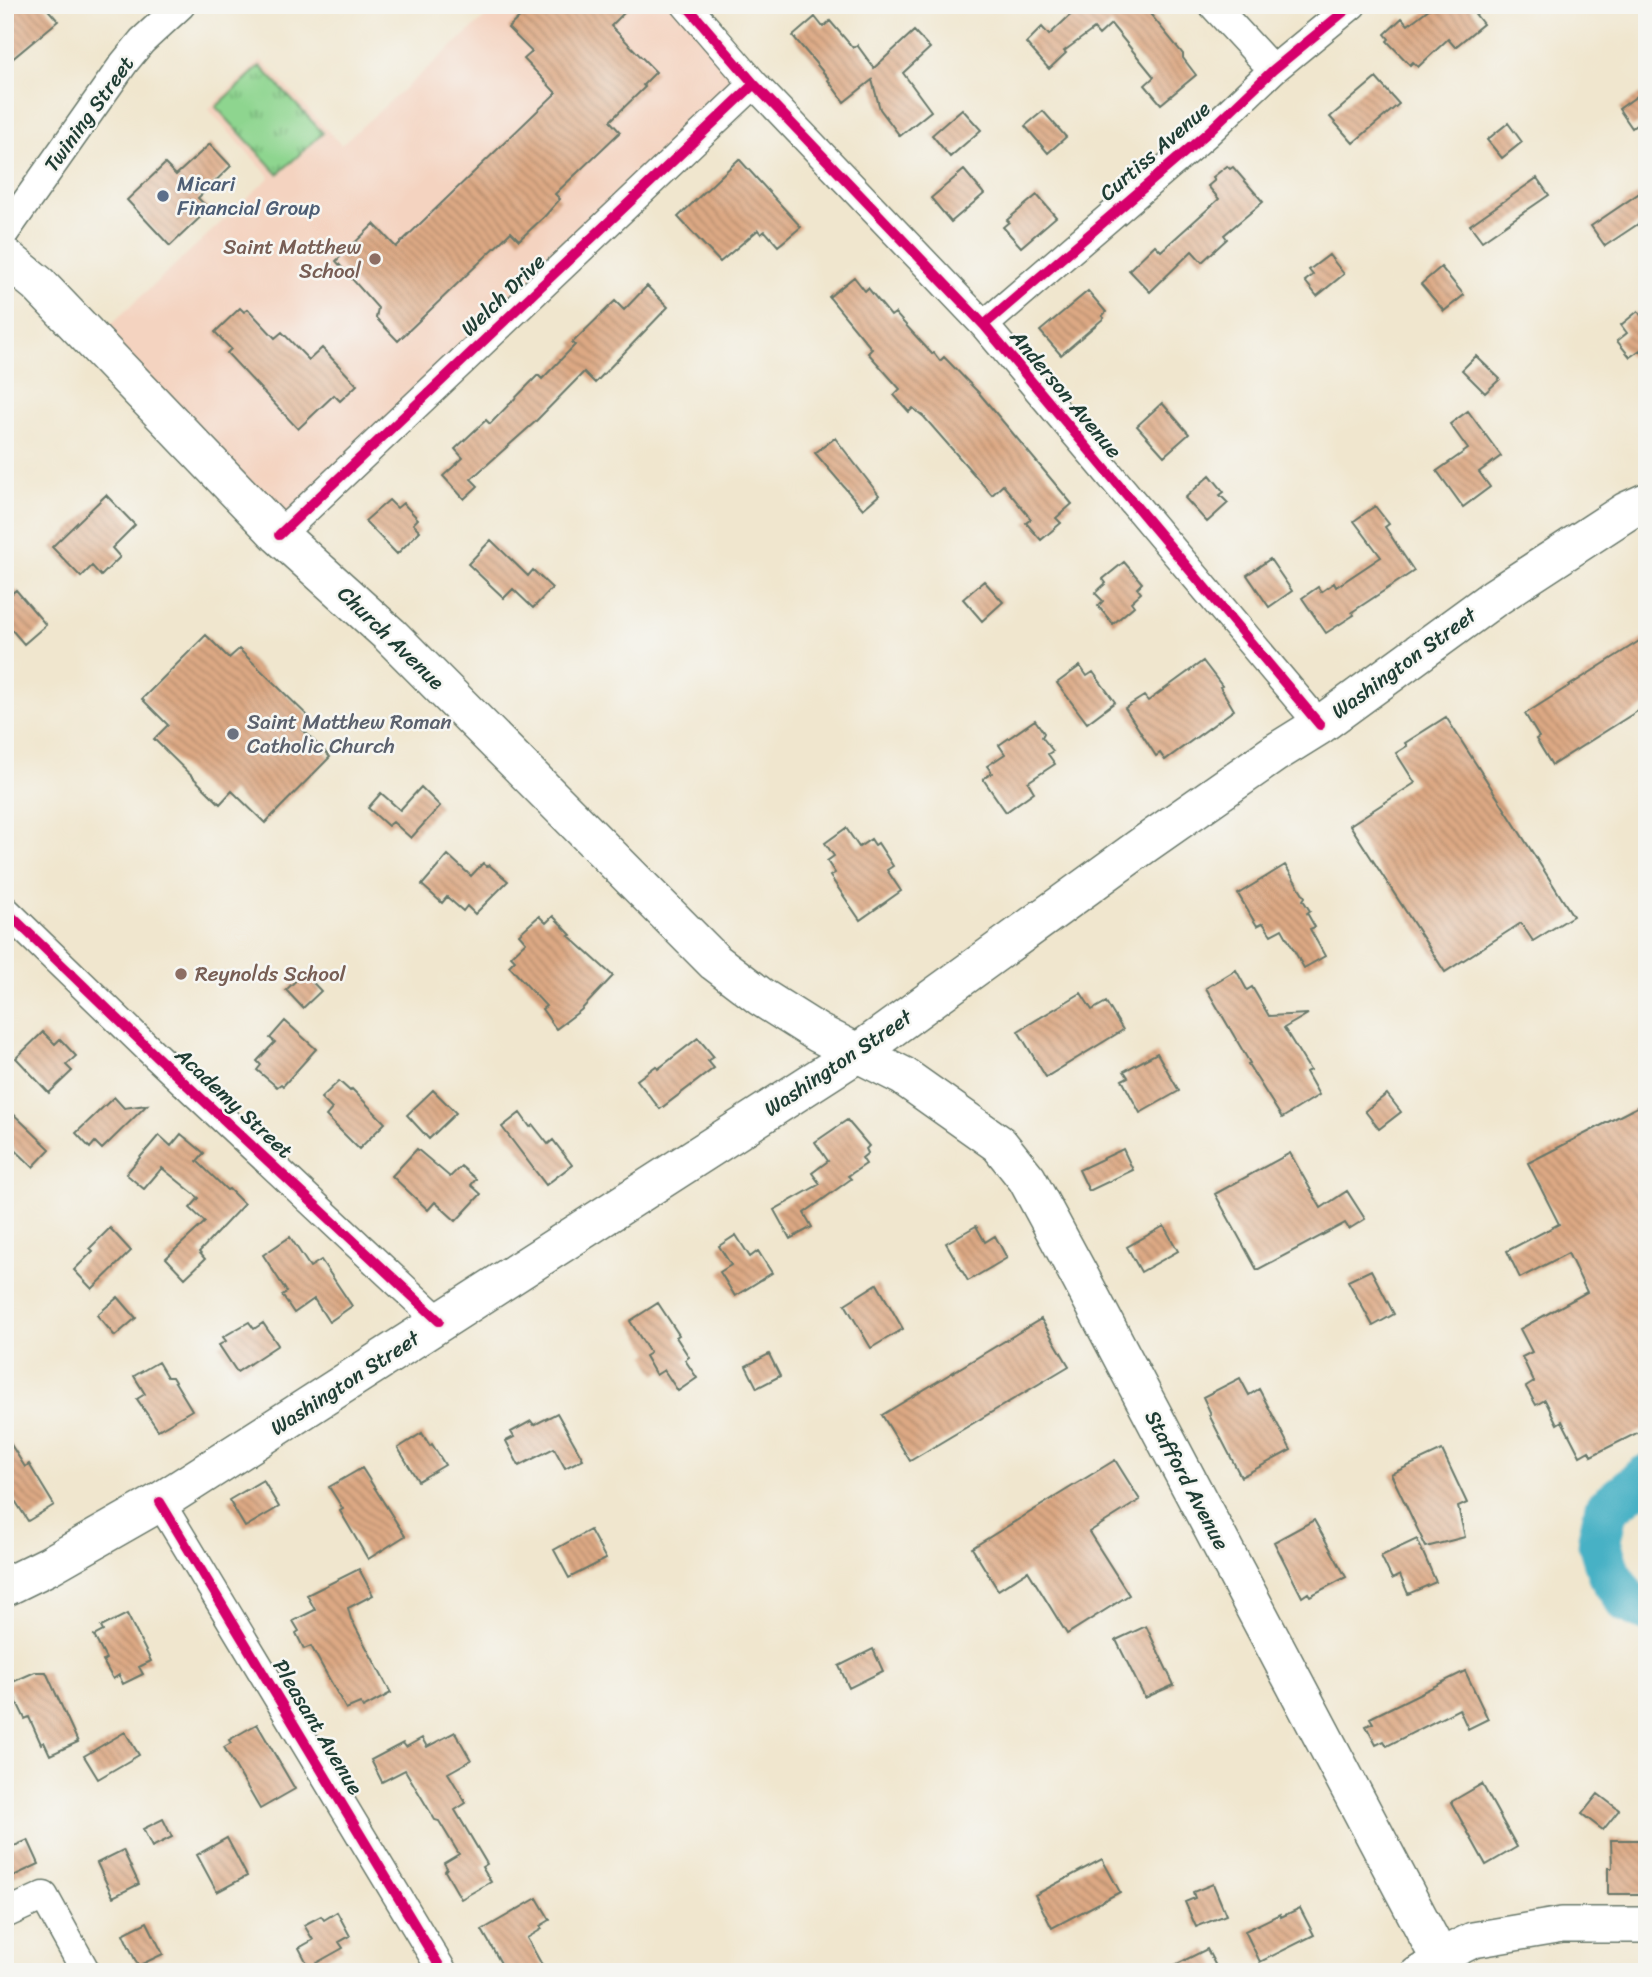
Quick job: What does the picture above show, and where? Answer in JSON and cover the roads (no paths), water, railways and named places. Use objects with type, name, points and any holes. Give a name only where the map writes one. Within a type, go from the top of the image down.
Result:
[{"type":"main road","name":"Church Avenue","points":[[5,257],[48,294],[279,535],[390,635],[715,962],[761,997],[856,1054]]},
{"type":"main road","name":"Washington Street","points":[[5,1587],[48,1566],[159,1502],[856,1054],[1145,844],[1275,753],[1320,725],[1494,598],[1627,511],[1647,502]]},
{"type":"main road","name":"Stafford Avenue","points":[[856,1054],[903,1076],[963,1117],[999,1144],[1027,1179],[1434,1967]]},
{"type":"street","name":"Twining Street","points":[[5,232],[124,63],[142,41],[181,5]]},
{"type":"street","name":"Anderson Avenue","points":[[686,5],[754,83],[984,326],[1320,725]]},
{"type":"street","points":[[1213,5],[1273,70]]},
{"type":"street","name":"Curtiss Avenue","points":[[984,326],[1206,134],[1273,70],[1352,5]]},
{"type":"street","name":"Welch Drive","points":[[279,535],[754,83]]},
{"type":"street","name":"Academy Street","points":[[10,925],[167,1066],[439,1321]]},
{"type":"street","name":"Pleasant Avenue","points":[[159,1502],[443,1972]]},
{"type":"street","points":[[5,1914],[44,1896],[86,1972]]},
{"type":"street","points":[[1434,1967],[1473,1940],[1562,1925],[1647,1926]]},
{"type":"waterway","points":[[1647,1476],[1606,1509],[1599,1541],[1609,1574],[1627,1601],[1647,1610]]},
{"type":"place","name":"Micari Financial Group","points":[[163,196]]},
{"type":"place","name":"Saint Matthew School","points":[[375,259]]},
{"type":"place","name":"Saint Matthew Roman Catholic Church","points":[[233,734]]},
{"type":"place","name":"Reynolds School","points":[[181,974]]}]
